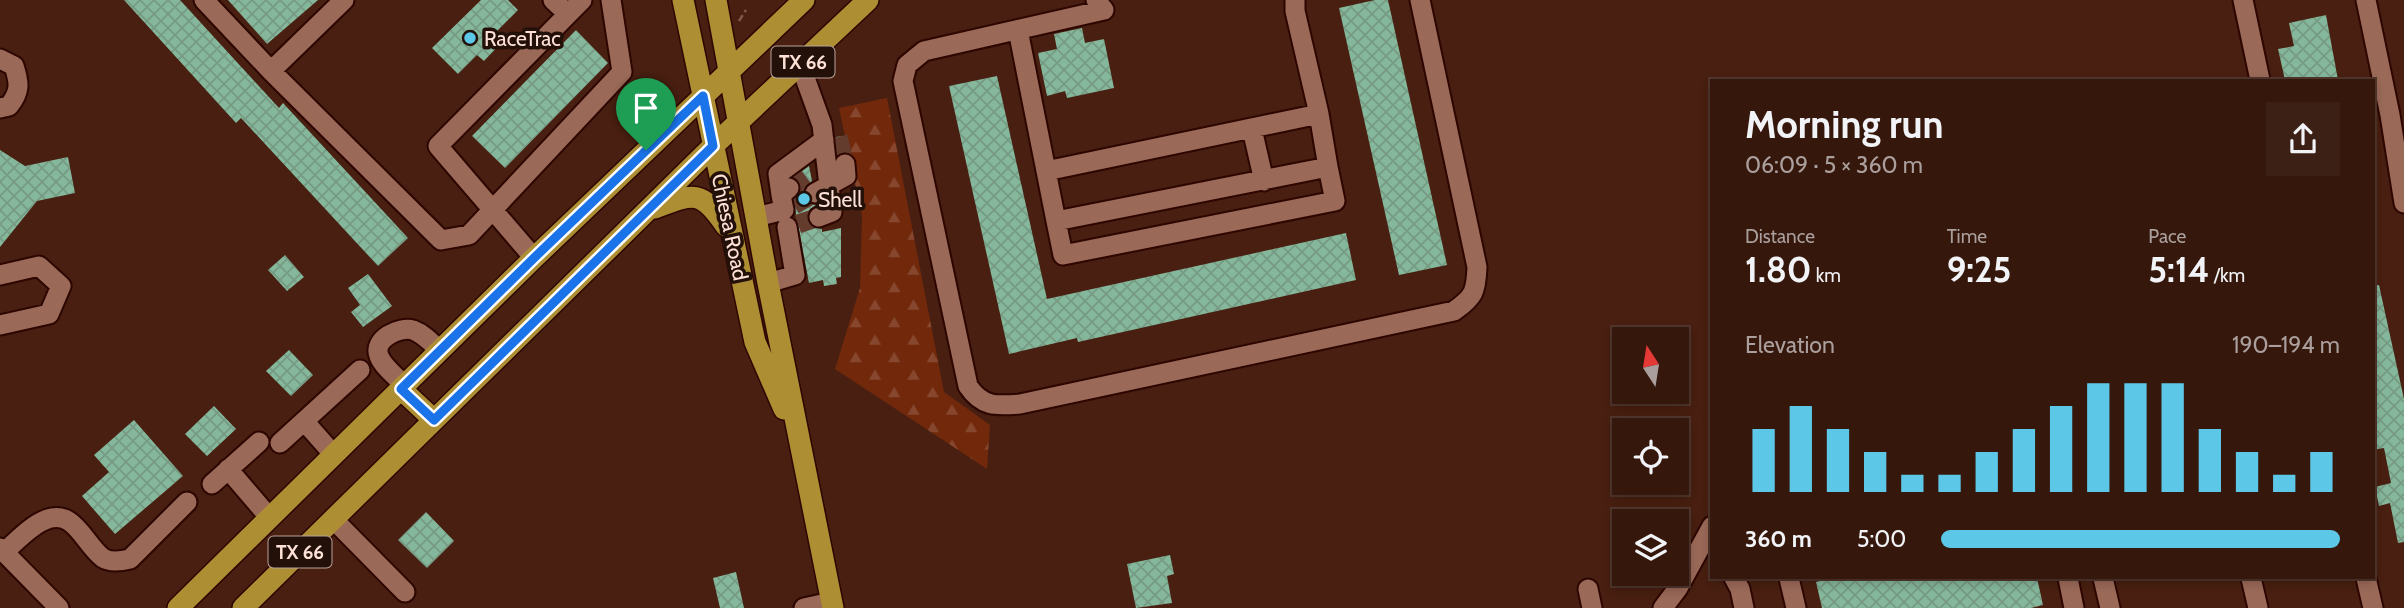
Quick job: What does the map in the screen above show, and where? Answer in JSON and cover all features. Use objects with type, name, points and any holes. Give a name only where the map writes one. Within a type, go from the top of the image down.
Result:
[{"type":"main road","name":"Chiesa Road","points":[[683,0],[755,342],[800,446]]},
{"type":"main road","name":"Chiesa Road","points":[[716,0],[768,283],[832,605]]},
{"type":"main road","name":"TX 66","points":[[178,608],[534,258],[803,0]]},
{"type":"main road","name":"TX 66","points":[[243,608],[646,211],[868,0]]},
{"type":"main road","points":[[646,211],[683,197],[699,197],[707,201],[732,234]]},
{"type":"main road","points":[[403,387],[434,420]]},
{"type":"street","points":[[204,0],[271,71],[441,240],[469,234],[622,72],[611,0]]},
{"type":"street","points":[[271,71],[344,0]]},
{"type":"street","points":[[534,258],[438,146],[575,7],[553,0]]},
{"type":"street","points":[[1096,0],[1104,10],[925,51],[907,65],[903,81],[968,386],[976,398],[996,406],[1020,404],[1454,311],[1470,299],[1476,285],[1477,267],[1420,0]]},
{"type":"street","points":[[1018,30],[1063,256],[1335,201],[1319,114],[1295,11],[1295,0]]},
{"type":"street","points":[[2243,0],[2260,79]]},
{"type":"street","points":[[2366,0],[2403,193]]},
{"type":"street","points":[[0,59],[15,66],[20,81],[18,94],[9,106],[0,108]]},
{"type":"street","points":[[800,64],[828,134],[827,165],[822,188],[832,212],[819,217]]},
{"type":"street","points":[[1046,170],[1319,114]]},
{"type":"street","points":[[1252,129],[1264,181]]},
{"type":"street","points":[[768,283],[795,275],[789,208],[778,174],[828,134]]},
{"type":"street","points":[[1056,220],[1328,167]]},
{"type":"street","points":[[756,217],[789,208]]},
{"type":"street","points":[[0,275],[39,266],[61,286],[49,314],[0,325]]},
{"type":"street","points":[[403,387],[379,358],[378,350],[384,338],[395,331],[411,329],[424,336],[440,351]]},
{"type":"street","points":[[280,443],[360,370]]},
{"type":"street","points":[[304,421],[334,455]]},
{"type":"street","points":[[212,484],[259,442]]},
{"type":"street","points":[[228,469],[269,517]]},
{"type":"street","points":[[59,608],[2,550],[42,521],[57,516],[67,518],[104,559],[130,559],[187,502]]},
{"type":"street","points":[[333,519],[405,592]]},
{"type":"street","points":[[1663,608],[1703,558],[1710,533]]},
{"type":"street","points":[[1735,579],[1744,608]]},
{"type":"street","points":[[1789,579],[1796,608]]},
{"type":"street","points":[[2068,579],[2074,608]]},
{"type":"street","points":[[2103,579],[2110,608]]},
{"type":"street","points":[[2251,579],[2258,608]]},
{"type":"street","points":[[2366,579],[2373,608]]},
{"type":"street","points":[[804,608],[832,605]]},
{"type":"path","points":[[740,19],[745,28]]},
{"type":"green space","points":[[887,98],[944,392],[990,425],[987,469],[835,369],[860,288],[862,216],[839,108]]},
{"type":"building","points":[[124,0],[180,0],[279,108],[283,103],[408,238],[378,266],[241,118],[236,123]]},
{"type":"building","points":[[228,0],[318,0],[267,44]]},
{"type":"building","name":"RaceTrac","points":[[481,0],[508,0],[518,10],[494,34],[502,42],[484,61],[477,55],[458,74],[432,48]]},
{"type":"building","points":[[1388,0],[1447,265],[1399,275],[1339,8]]},
{"type":"building","points":[[2326,15],[2338,79],[2285,79],[2278,49],[2294,46],[2289,23]]},
{"type":"building","points":[[1082,28],[1085,43],[1104,39],[1114,88],[1067,98],[1065,91],[1047,96],[1038,53],[1057,49],[1054,34]]},
{"type":"building","name":"RaceTrac","points":[[576,30],[608,63],[505,168],[472,136]]},
{"type":"building","points":[[997,76],[1047,299],[1346,233],[1356,280],[1078,342],[1077,338],[1009,354],[949,86]]},
{"type":"building","points":[[843,136],[847,152],[838,154],[836,137]]},
{"type":"building","points":[[0,150],[25,166],[68,157],[75,193],[37,201],[0,247]]},
{"type":"building","points":[[809,166],[812,181],[805,186],[803,193],[808,203],[816,205],[809,210],[808,222],[812,227],[822,229],[822,232],[841,228],[841,277],[836,278],[837,284],[824,286],[823,280],[809,283],[794,200],[800,193],[801,186],[794,177]]},
{"type":"building","points":[[285,255],[304,277],[287,291],[268,270]]},
{"type":"building","points":[[368,274],[392,306],[363,327],[351,312],[360,305],[348,288]]},
{"type":"building","points":[[2379,285],[2404,399],[2404,542],[2398,543],[2390,503],[2379,506],[2375,487],[2391,483],[2384,448],[2375,450],[2375,286]]},
{"type":"building","points":[[289,350],[313,375],[291,396],[266,371]]},
{"type":"building","points":[[214,406],[236,429],[207,456],[185,434]]},
{"type":"building","points":[[134,420],[183,476],[115,534],[82,496],[109,472],[94,455]]},
{"type":"building","points":[[426,512],[454,541],[427,568],[398,540]]},
{"type":"building","points":[[1170,555],[1174,574],[1167,576],[1172,603],[1136,608],[1127,564]]},
{"type":"building","points":[[736,572],[744,608],[720,608],[713,578]]},
{"type":"building","points":[[2037,579],[2043,605],[2031,608],[1822,608],[1816,582]]},
{"type":"tunnel","points":[[838,137],[845,164]]},
{"type":"tunnel","points":[[790,187],[810,172]]},
{"type":"tunnel","points":[[794,205],[815,193]]},
{"type":"tunnel","points":[[798,224],[819,217]]},
{"type":"place","name":"RaceTrac","points":[[470,38]]},
{"type":"place","name":"Shell","points":[[804,199]]},
{"type":"route","points":[[703,96],[713,146],[434,420],[401,389],[646,150],[703,96]]}]
